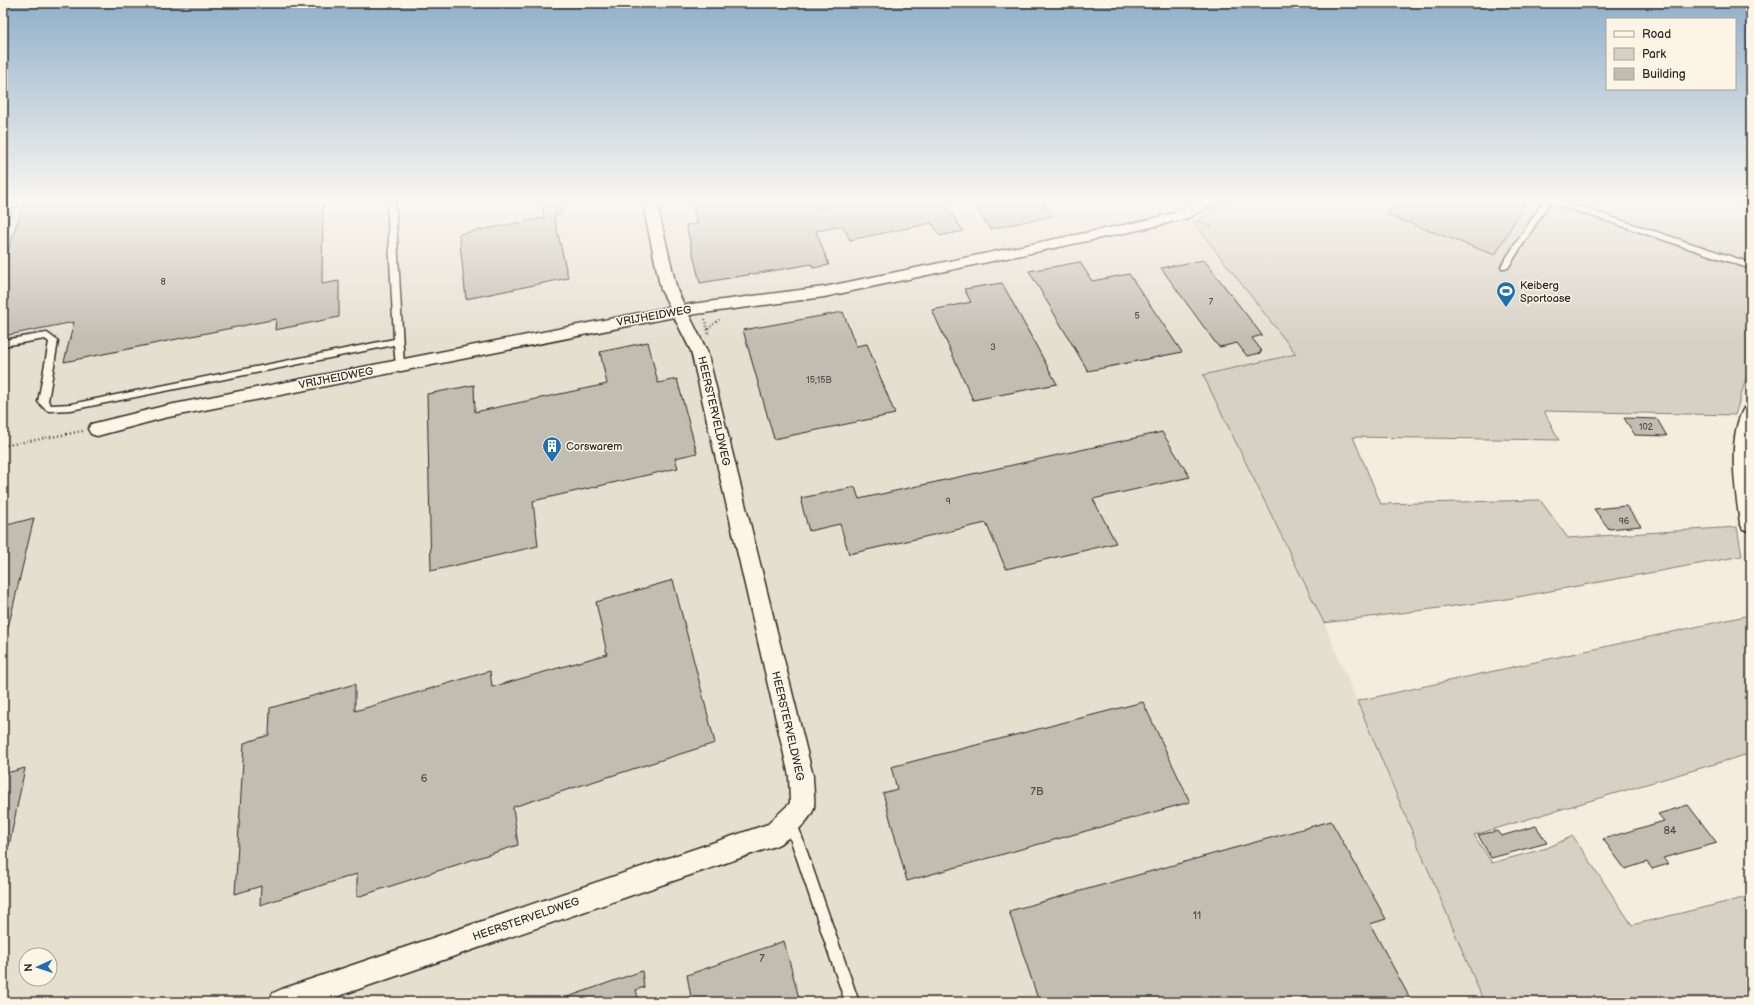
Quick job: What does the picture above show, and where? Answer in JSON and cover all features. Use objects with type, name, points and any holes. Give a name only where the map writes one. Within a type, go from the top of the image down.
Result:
[{"type":"main road","points":[[1751,413],[1746,431],[1744,456],[1751,523]]},
{"type":"street","name":"HEERSTERVELDWEG","points":[[282,1002],[775,834],[802,808],[801,776],[699,351],[667,283],[659,247]]},
{"type":"street","name":"VRIJHEIDWEG","points":[[97,429],[164,412],[679,311],[824,292],[1042,247]]},
{"type":"lane","points":[[394,247],[400,366]]},
{"type":"lane","points":[[1505,266],[1517,247]]},
{"type":"lane","points":[[1693,247],[1751,266]]},
{"type":"lane","points":[[3,343],[47,336],[54,341],[43,402],[48,408],[71,407],[399,341]]},
{"type":"lane","points":[[790,820],[852,1002]]},
{"type":"path","points":[[3,446],[97,429]]},
{"type":"shaded area","points":[[3,247],[1213,247],[1296,354],[1203,375],[1324,623],[1484,1002],[3,1002]]},
{"type":"green space","points":[[1213,247],[1751,247],[1751,362],[1735,415],[1544,411],[1559,440],[1353,437],[1381,504],[1540,500],[1568,538],[1737,527],[1742,556],[1501,600],[1324,623],[1203,375],[1296,354]]},
{"type":"green space","points":[[1750,615],[1751,757],[1745,755],[1474,835],[1492,863],[1547,848],[1573,836],[1632,925],[1751,896],[1751,1002],[1484,1002],[1357,701]]},
{"type":"building","points":[[9,247],[322,247],[322,284],[339,281],[339,317],[275,330],[276,319],[64,362],[74,322],[3,336],[3,265]]},
{"type":"building","points":[[460,247],[561,247],[568,278],[466,299]]},
{"type":"building","points":[[691,247],[822,247],[829,265],[813,268],[812,264],[700,283]]},
{"type":"building","points":[[1473,247],[1500,247],[1495,255]]},
{"type":"building","points":[[1204,260],[1262,335],[1252,338],[1262,351],[1260,351],[1261,353],[1247,356],[1237,343],[1220,347],[1217,345],[1161,268]]},
{"type":"building","points":[[1080,262],[1092,281],[1129,274],[1182,352],[1088,371],[1029,271]]},
{"type":"building","points":[[1002,283],[1057,384],[973,400],[932,310],[971,302],[964,289]]},
{"type":"building","points":[[843,312],[856,346],[867,344],[895,414],[774,439],[743,330]]},
{"type":"building","name":"Corswarem","points":[[648,342],[658,383],[677,379],[697,453],[675,458],[678,468],[533,501],[538,546],[431,571],[427,394],[474,385],[475,412],[607,384],[600,352]]},
{"type":"building","points":[[1624,418],[1657,419],[1667,436],[1635,435]]},
{"type":"building","points":[[1162,432],[1190,477],[1093,499],[1116,543],[1006,569],[986,523],[849,554],[840,524],[809,531],[801,502],[801,498],[855,487],[859,499]]},
{"type":"building","points":[[1626,506],[1641,526],[1609,529],[1594,509]]},
{"type":"building","points":[[34,518],[8,628],[3,628],[3,526]]},
{"type":"building","points":[[673,580],[715,743],[513,807],[518,845],[357,897],[357,874],[260,905],[261,886],[235,894],[244,743],[269,735],[270,708],[355,684],[355,711],[490,671],[492,687],[607,654],[596,602]]},
{"type":"building","points":[[1143,702],[1190,802],[907,881],[883,793],[897,789],[891,767]]},
{"type":"building","points":[[25,768],[9,846],[3,845],[3,774]]},
{"type":"building","points":[[1688,805],[1717,843],[1663,858],[1668,864],[1652,869],[1647,862],[1625,869],[1603,839],[1664,821],[1658,814]]},
{"type":"building","points":[[1331,821],[1386,919],[1370,924],[1412,1002],[1039,1002],[1009,911]]},
{"type":"building","points":[[1536,826],[1547,843],[1491,858],[1478,835],[1497,831],[1501,836]]},
{"type":"building","points":[[784,941],[800,1002],[692,1002],[687,975]]},
{"type":"building","points":[[642,971],[644,987],[636,990],[639,1002],[559,1002],[559,1000]]},
{"type":"place","name":"Keiberg Sportoase","points":[[1506,308]]},
{"type":"place","name":"Corswarem","points":[[552,463]]}]
